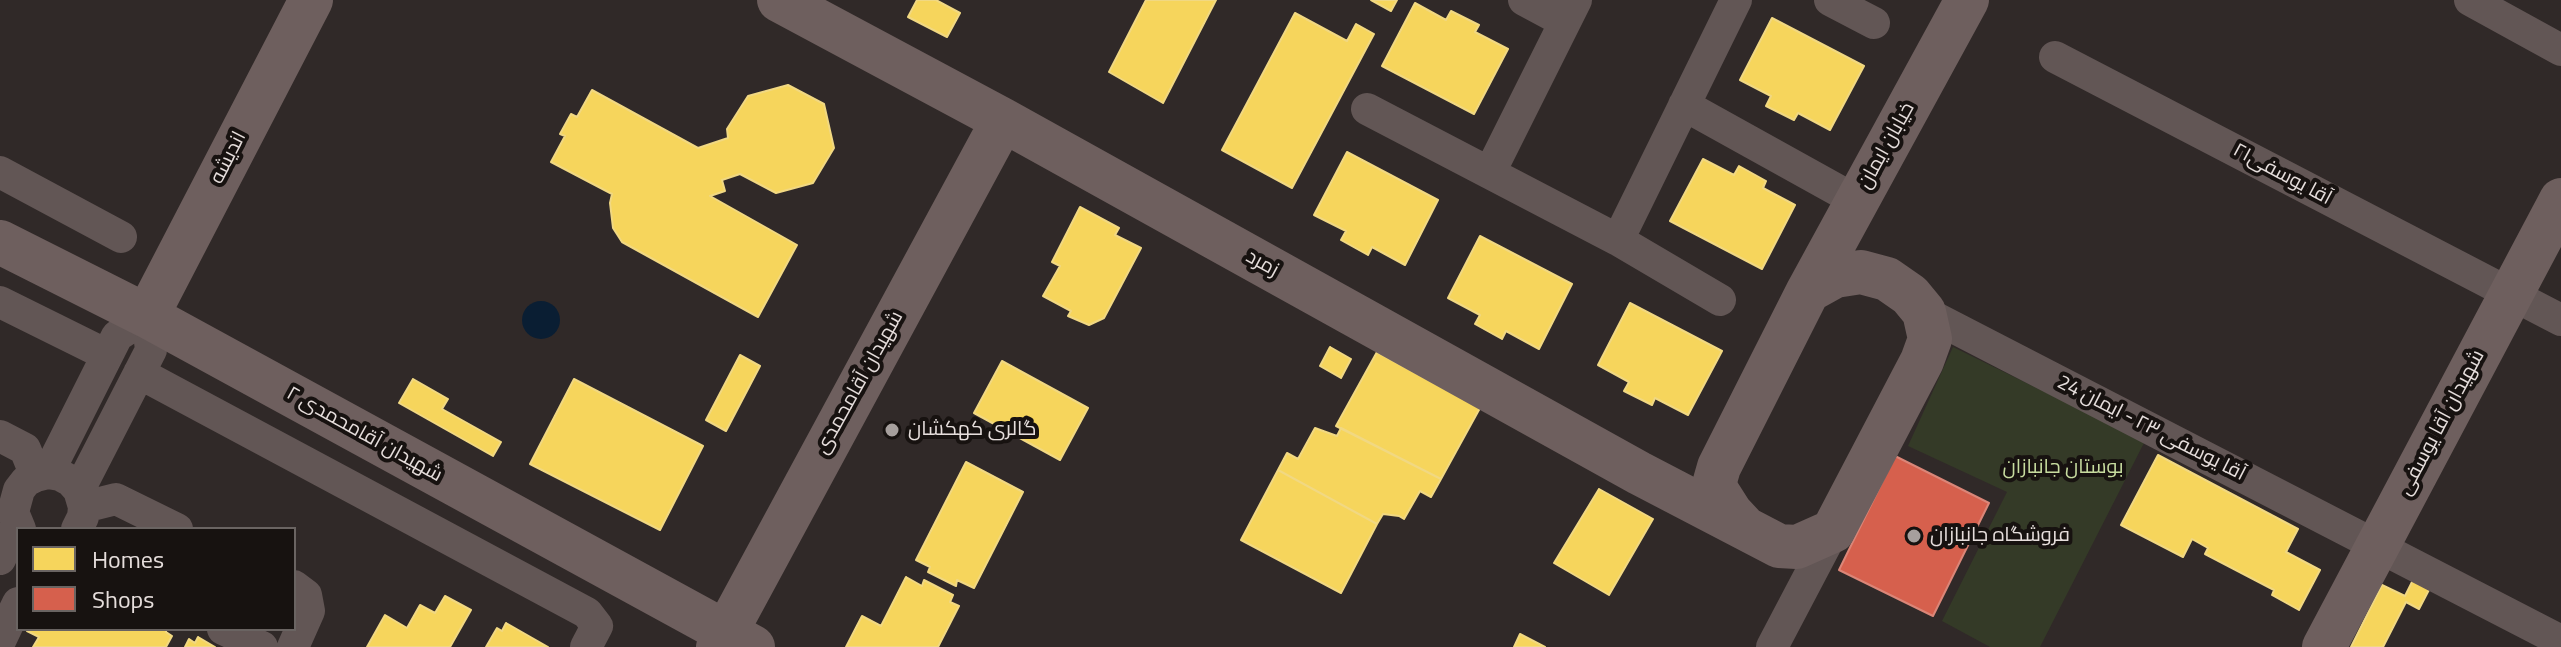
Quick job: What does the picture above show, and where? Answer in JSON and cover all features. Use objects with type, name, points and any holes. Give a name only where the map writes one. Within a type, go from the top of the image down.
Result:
[{"type":"street","name":"انديشه","points":[[147,316],[311,0]]},
{"type":"street","name":"زمرد","points":[[779,0],[1003,120],[1639,473],[1762,537]]},
{"type":"street","points":[[1490,172],[1570,11],[1524,0]]},
{"type":"street","points":[[1618,240],[1736,0]]},
{"type":"street","points":[[1830,0],[1874,23]]},
{"type":"street","name":"خیابان ایمان","points":[[1719,467],[1808,291],[1967,0]]},
{"type":"street","points":[[2470,0],[2561,50]]},
{"type":"street","name":"آقا یوسفی۲۱","points":[[2055,57],[2561,320]]},
{"type":"street","points":[[1684,105],[1857,201]]},
{"type":"street","points":[[1367,109],[1618,240],[1720,300]]},
{"type":"street","name":"شهیدان آقامحمدی","points":[[732,642],[1003,120]]},
{"type":"street","points":[[0,172],[121,237]]},
{"type":"street","name":"شهیدان آقا یوسفی","points":[[2324,647],[2561,200]]},
{"type":"street","name":"شهیدان آقامحمدی ۲","points":[[0,242],[147,316],[732,642]]},
{"type":"street","points":[[1772,647],[1922,361],[1930,339],[1924,312],[1910,295],[1887,279],[1861,272],[1835,276],[1808,291]]},
{"type":"street","points":[[0,302],[107,355]]},
{"type":"street","name":"آقا یوسفی ۲۳ - ایمان 24","points":[[1924,312],[2561,641]]},
{"type":"street","points":[[42,474],[117,336],[147,316],[151,350],[80,509]]},
{"type":"street","points":[[139,373],[587,613],[597,626],[586,647]]},
{"type":"street","points":[[0,436],[25,449],[42,474]]},
{"type":"street","points":[[1639,473],[1670,480],[1690,480],[1707,476],[1719,467]]},
{"type":"street","points":[[1719,467],[1715,481],[1717,491],[1731,513],[1762,537],[1802,561],[1807,580]]},
{"type":"street","points":[[0,559],[19,490],[26,481],[42,474],[60,475],[71,481],[80,509]]},
{"type":"street","points":[[80,509],[116,499],[173,527]]},
{"type":"street","points":[[1762,537],[1797,547],[1833,531]]},
{"type":"street","points":[[293,647],[309,611],[306,595],[296,588]]},
{"type":"street","points":[[0,641],[16,607]]},
{"type":"street","points":[[227,631],[262,647]]},
{"type":"green space","name":"بوستان جانبازان","points":[[1953,347],[2145,441],[2040,647],[1990,647],[1942,621],[2007,492],[1908,446]]},
{"type":"water","points":[[541,301],[555,306],[560,320],[555,334],[541,339],[527,334],[522,320],[527,306]]},
{"type":"building: Homes","points":[[917,0],[936,0],[960,13],[947,37],[908,17]]},
{"type":"building: Homes","points":[[1146,0],[1216,0],[1163,103],[1109,72]]},
{"type":"building: Homes","points":[[1371,0],[1397,0],[1391,11]]},
{"type":"building: Homes","points":[[1415,3],[1446,20],[1451,11],[1479,25],[1475,32],[1508,49],[1474,114],[1382,66]]},
{"type":"building: Homes","points":[[1295,13],[1347,41],[1356,24],[1374,34],[1292,188],[1222,150]]},
{"type":"building: Homes","points":[[1772,18],[1864,66],[1830,130],[1798,113],[1794,120],[1766,106],[1771,96],[1740,80]]},
{"type":"building: Homes","points":[[788,85],[824,104],[834,148],[813,183],[776,193],[740,174],[722,180],[725,191],[710,196],[797,245],[758,317],[622,242],[613,228],[612,194],[551,162],[565,136],[560,134],[571,114],[577,117],[592,90],[698,148],[728,138],[727,129],[748,96]]},
{"type":"building: Homes","points":[[1347,152],[1438,200],[1405,265],[1372,247],[1368,255],[1341,240],[1346,231],[1314,215]]},
{"type":"building: Homes","points":[[1703,159],[1734,175],[1739,166],[1766,181],[1763,188],[1795,205],[1762,269],[1670,221]]},
{"type":"building: Homes","points":[[1080,207],[1119,228],[1115,235],[1141,248],[1104,318],[1089,325],[1068,316],[1071,311],[1043,296],[1060,266],[1052,262]]},
{"type":"building: Homes","points":[[1480,236],[1572,284],[1539,349],[1506,331],[1502,339],[1475,324],[1480,315],[1448,298]]},
{"type":"building: Homes","points":[[1630,303],[1722,351],[1688,415],[1655,398],[1652,405],[1624,391],[1629,382],[1598,365]]},
{"type":"building: Homes","points":[[1330,347],[1351,359],[1341,378],[1320,366]]},
{"type":"building: Homes","points":[[1377,352],[1480,408],[1441,479],[1336,426]]},
{"type":"building: Homes","points":[[740,355],[760,366],[726,431],[706,420]]},
{"type":"building: Homes","points":[[1002,361],[1088,408],[1060,460],[974,413]]},
{"type":"building: Homes","points":[[413,379],[448,399],[442,409],[501,442],[493,456],[399,403]]},
{"type":"building: Homes","points":[[574,379],[703,446],[660,530],[530,464]]},
{"type":"building: Homes","points":[[1315,428],[1337,436],[1341,428],[1441,479],[1431,497],[1420,491],[1404,519],[1383,514],[1377,524],[1278,470],[1287,453],[1298,459]]},
{"type":"building: Homes","points":[[2158,455],[2298,529],[2286,552],[2320,570],[2299,610],[2272,595],[2274,590],[2205,554],[2208,548],[2192,539],[2183,557],[2121,525]]},
{"type":"building: Homes","points":[[966,462],[1023,492],[974,588],[957,580],[956,586],[928,572],[930,567],[916,560]]},
{"type":"building: Homes","points":[[1278,470],[1377,524],[1341,593],[1241,540]]},
{"type":"building: Homes","points":[[1599,489],[1653,519],[1609,595],[1554,563]]},
{"type":"building: Homes","points":[[2415,576],[2432,584],[2419,609],[2406,602],[2383,647],[2351,647],[2382,585],[2405,596]]},
{"type":"building: Homes","points":[[906,577],[922,586],[924,580],[953,595],[950,602],[959,606],[938,647],[846,647],[862,616],[881,626]]},
{"type":"building: Homes","points":[[445,596],[471,610],[450,647],[367,647],[385,615],[407,628],[420,605],[435,613]]},
{"type":"building: Homes","points":[[506,623],[548,647],[486,647],[497,628],[502,631]]},
{"type":"building: Homes","points":[[27,631],[166,631],[172,636],[166,647],[33,647],[39,637]]},
{"type":"building: Homes","points":[[1520,634],[1545,647],[1514,647]]},
{"type":"building: Homes","points":[[198,637],[215,647],[185,647],[189,639],[195,643]]},
{"type":"building: Shops","name":"فروشگاه جانبازان","points":[[1895,456],[1989,503],[1933,616],[1839,570]]},
{"type":"place","name":"گالری کهکشان","points":[[892,430]]},
{"type":"place","name":"فروشگاه جانبازان","points":[[1914,536]]}]
